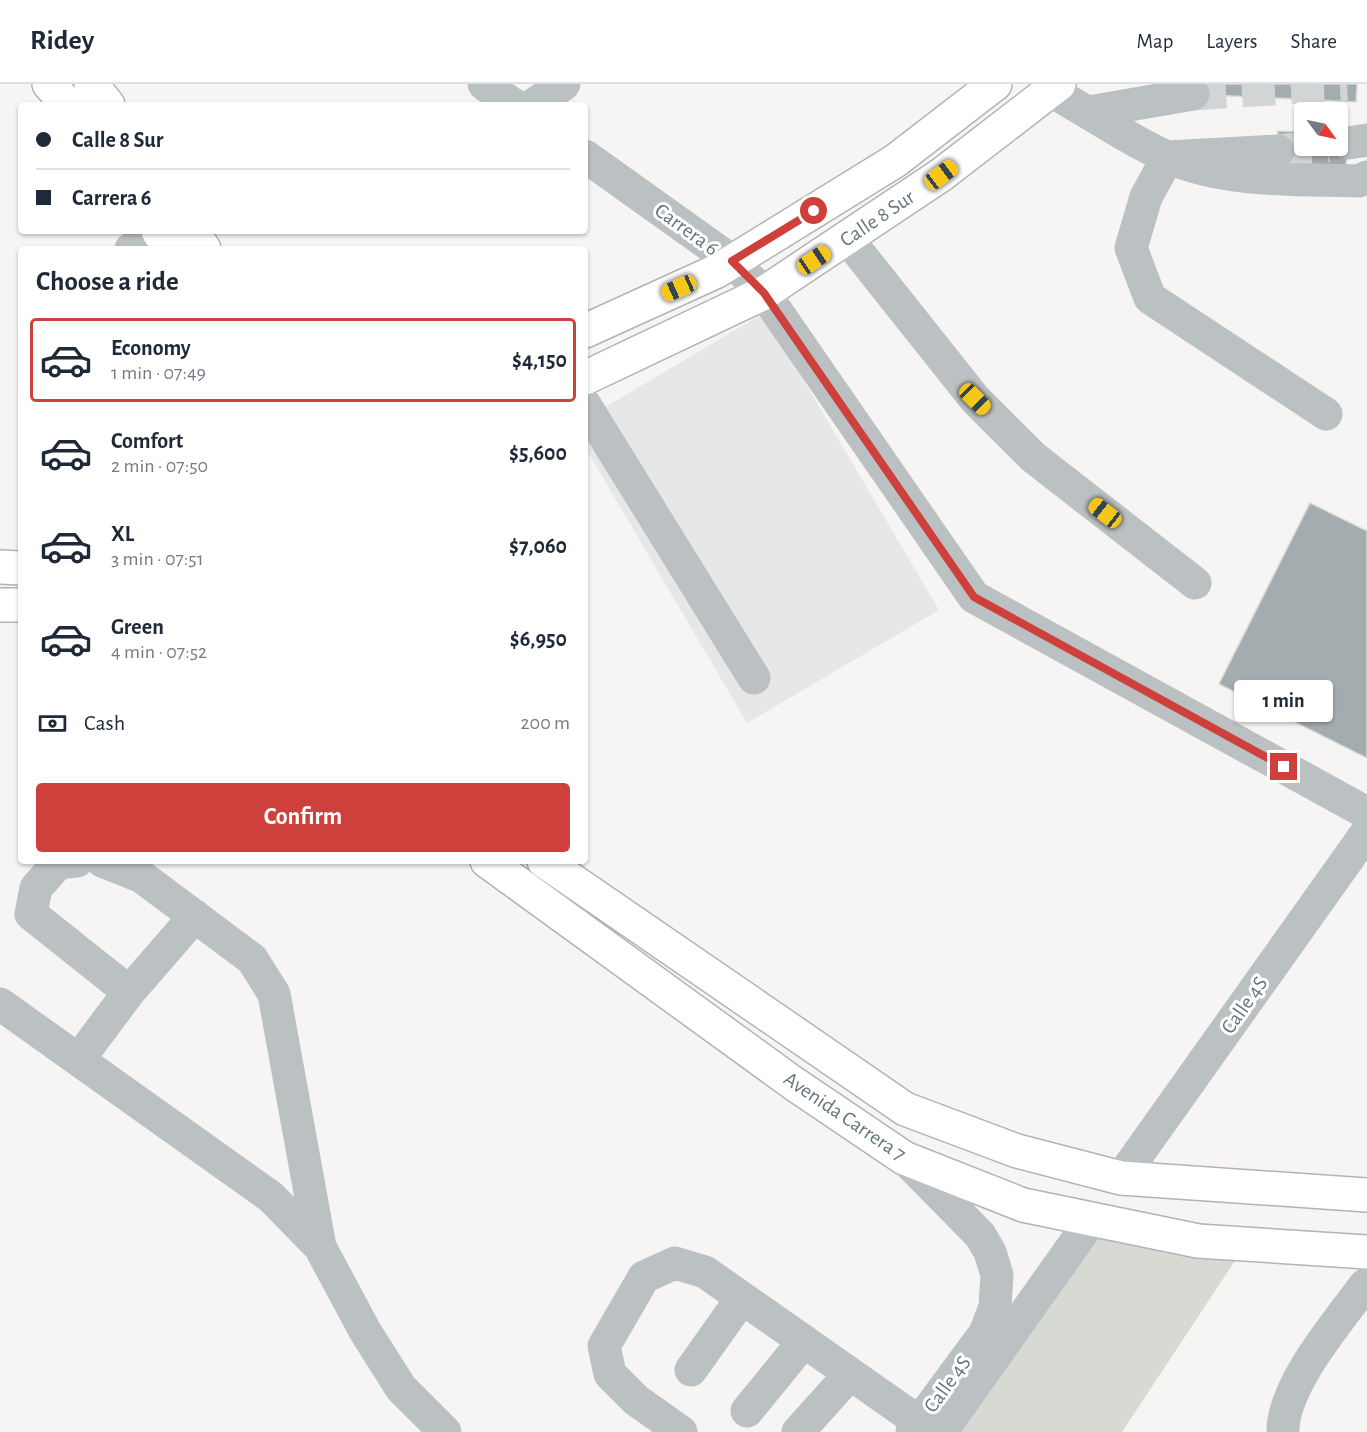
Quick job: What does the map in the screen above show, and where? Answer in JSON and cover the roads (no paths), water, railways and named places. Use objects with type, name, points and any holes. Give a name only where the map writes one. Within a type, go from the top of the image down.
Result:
[{"type":"main road","points":[[49,84],[65,102]]},
{"type":"main road","points":[[91,84],[106,102]]},
{"type":"main road","name":"Calle 8 Sur","points":[[588,330],[732,261],[895,161],[995,84]]},
{"type":"main road","name":"Calle 8 Sur","points":[[588,377],[764,293],[941,175],[1055,87]]},
{"type":"main road","points":[[0,567],[18,568]]},
{"type":"main road","points":[[0,605],[18,605]]},
{"type":"main road","name":"Avenida Carrera 7","points":[[491,864],[793,1083],[904,1158],[1023,1205],[1198,1241],[1352,1251]]},
{"type":"main road","name":"Avenida Carrera 7","points":[[548,864],[905,1109],[1017,1151],[1121,1178],[1367,1195]]},
{"type":"street","points":[[484,84],[510,102]]},
{"type":"street","points":[[537,102],[564,84]]},
{"type":"street","points":[[1055,87],[1089,112],[1168,157],[1210,170],[1271,179],[1359,181],[1367,177]]},
{"type":"street","points":[[1089,112],[1193,94]]},
{"type":"street","points":[[1168,157],[1278,151]]},
{"type":"street","points":[[1168,157],[1146,197],[1131,248],[1150,298],[1326,414]]},
{"type":"street","name":"Carrera 6","points":[[588,158],[732,261],[764,293],[974,597],[1367,813]]},
{"type":"street","points":[[135,246],[153,234]]},
{"type":"street","points":[[847,238],[975,399],[1033,457],[1195,583]]},
{"type":"street","points":[[588,410],[754,678]]},
{"type":"street","name":"Calle 4S","points":[[1121,1178],[1367,832]]},
{"type":"street","points":[[57,864],[36,888],[32,914],[129,992]]},
{"type":"street","points":[[110,864],[142,877],[252,959],[274,994],[320,1247]]},
{"type":"street","points":[[79,1059],[129,992],[195,916]]},
{"type":"street","points":[[0,1004],[272,1197],[320,1247],[364,1331],[401,1388],[445,1432]]},
{"type":"street","name":"Calle 4S","points":[[904,1158],[980,1235],[990,1252],[997,1275],[995,1307],[985,1333],[924,1429]]},
{"type":"street","name":"Calle 4S","points":[[924,1429],[1092,1219]]},
{"type":"street","points":[[1284,1432],[1283,1416],[1310,1360],[1366,1287],[1352,1251]]},
{"type":"street","points":[[681,1432],[636,1400],[610,1374],[604,1346],[645,1277],[675,1263],[705,1272],[924,1429]]},
{"type":"street","points":[[691,1370],[742,1298]]},
{"type":"street","points":[[747,1411],[804,1341]]},
{"type":"street","points":[[798,1432],[850,1374]]},
{"type":"tunnel","points":[[1193,94],[1347,84]]},
{"type":"tunnel","points":[[1278,151],[1294,149]]}]
